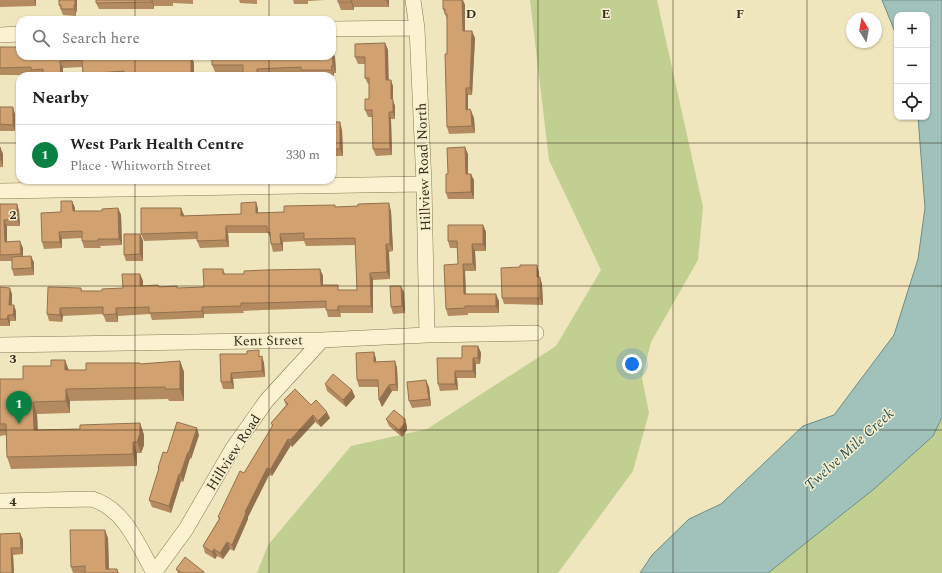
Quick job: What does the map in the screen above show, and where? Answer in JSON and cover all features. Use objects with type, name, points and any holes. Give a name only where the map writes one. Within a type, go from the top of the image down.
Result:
[{"type":"street","name":"Hillview Road North","points":[[413,0],[417,28],[424,184],[427,335]]},
{"type":"street","points":[[336,29],[417,28]]},
{"type":"street","points":[[0,34],[16,34]]},
{"type":"street","points":[[0,191],[424,184]]},
{"type":"street","name":"Kent Street","points":[[0,344],[322,340],[427,335],[536,334]]},
{"type":"street","name":"Hillview Road","points":[[154,573],[186,529],[233,448],[267,400],[322,340]]},
{"type":"street","points":[[0,501],[92,499],[102,502],[123,519],[154,573]]},
{"type":"green space","points":[[530,0],[657,0],[703,207],[698,260],[651,342],[642,378],[649,413],[633,471],[558,573],[257,573],[268,545],[351,446],[427,429],[556,346],[601,270],[549,160]]},
{"type":"green space","points":[[942,417],[942,573],[768,573],[874,489],[933,436]]},
{"type":"water","name":"Twelve Mile Creek","points":[[882,0],[942,0],[942,417],[933,436],[874,489],[768,573],[640,573],[652,555],[689,519],[721,504],[803,426],[834,415],[894,335],[918,259],[925,208],[918,120],[930,120],[930,12],[894,12],[894,30]]},
{"type":"building","points":[[59,0],[75,0],[74,9],[61,9]]},
{"type":"building","points":[[96,0],[152,0],[152,2],[96,3]]},
{"type":"building","points":[[338,0],[351,0],[351,2],[338,2]]},
{"type":"building","points":[[443,0],[462,0],[463,31],[472,31],[470,88],[466,88],[466,110],[470,109],[471,111],[472,126],[447,127],[445,54],[447,54],[447,14],[445,14],[445,9],[443,9]]},
{"type":"building","points":[[385,43],[386,80],[391,80],[391,99],[393,99],[393,112],[389,112],[390,149],[373,149],[372,110],[365,110],[365,99],[369,99],[369,78],[365,78],[365,57],[355,57],[355,44]]},
{"type":"building","points":[[0,47],[16,47],[16,60],[82,60],[60,61],[61,72],[43,72],[43,69],[31,70],[31,67],[0,68]]},
{"type":"building","points":[[82,60],[191,60],[191,72],[83,72]]},
{"type":"building","points":[[212,60],[333,60],[333,66],[331,66],[332,70],[301,70],[301,67],[257,69],[257,72],[243,72],[243,65],[212,65]]},
{"type":"building","points":[[0,107],[13,107],[13,125],[0,124]]},
{"type":"building","points":[[336,122],[340,122],[340,149],[336,149]]},
{"type":"building","points":[[465,147],[466,174],[471,174],[471,192],[446,193],[446,174],[448,174],[447,148]]},
{"type":"building","points":[[61,201],[72,201],[73,211],[102,211],[102,209],[118,208],[119,239],[82,241],[82,231],[59,232],[60,242],[42,242],[41,213],[61,212]]},
{"type":"building","points":[[256,202],[256,213],[284,212],[284,206],[335,205],[335,207],[358,206],[358,204],[389,203],[390,244],[386,244],[387,272],[370,273],[371,306],[338,306],[338,310],[326,310],[326,301],[241,303],[241,306],[202,307],[202,311],[149,313],[149,307],[116,308],[116,314],[103,315],[103,307],[60,308],[60,315],[47,314],[48,287],[81,288],[81,291],[102,291],[102,289],[123,288],[122,274],[140,274],[140,286],[177,286],[177,288],[204,287],[203,269],[223,269],[223,274],[244,274],[244,271],[320,269],[321,285],[338,285],[338,290],[357,290],[355,238],[304,239],[304,233],[280,234],[281,244],[271,244],[270,232],[267,232],[267,226],[226,226],[226,240],[197,241],[197,232],[141,234],[141,208],[181,208],[181,216],[241,214],[241,203]]},
{"type":"building","points":[[0,204],[17,204],[17,219],[4,220],[5,242],[20,241],[21,254],[0,255]]},
{"type":"building","points":[[448,225],[483,225],[483,244],[472,244],[473,264],[463,264],[464,294],[496,294],[496,306],[465,306],[465,308],[446,309],[444,265],[458,264],[457,241],[448,241]]},
{"type":"building","points":[[124,234],[140,234],[140,254],[124,255]]},
{"type":"building","points":[[31,256],[32,268],[12,269],[12,257]]},
{"type":"building","points":[[520,265],[537,265],[537,277],[540,277],[540,298],[502,298],[501,268],[520,267]]},
{"type":"building","points":[[390,286],[401,286],[402,306],[391,307]]},
{"type":"building","points":[[0,287],[10,288],[9,305],[14,305],[13,315],[8,315],[7,319],[0,319]]},
{"type":"building","points":[[462,346],[478,346],[478,358],[473,358],[473,371],[455,371],[455,384],[438,384],[437,358],[462,358]]},
{"type":"building","points":[[259,350],[259,357],[262,356],[262,371],[231,373],[231,382],[221,382],[220,354],[247,354],[247,351]]},
{"type":"building","points":[[374,352],[374,362],[395,361],[396,384],[389,385],[379,400],[378,380],[357,380],[356,353]]},
{"type":"building","points":[[51,360],[65,360],[65,370],[86,370],[86,363],[140,364],[180,361],[180,389],[165,389],[165,387],[66,389],[66,401],[33,402],[34,430],[80,429],[80,425],[140,423],[140,433],[137,442],[133,442],[133,454],[7,457],[6,424],[0,424],[0,379],[23,379],[23,366],[51,366]]},
{"type":"building","points":[[333,374],[352,390],[343,400],[325,384]]},
{"type":"building","points":[[426,380],[429,399],[409,401],[407,382]]},
{"type":"building","points":[[295,389],[311,405],[316,400],[327,412],[318,421],[313,415],[290,440],[288,439],[270,470],[267,468],[245,512],[246,513],[232,545],[227,542],[220,553],[214,549],[212,552],[203,546],[220,518],[218,517],[240,471],[244,473],[273,425],[271,423],[288,404],[284,400]]},
{"type":"building","points":[[394,410],[405,419],[405,423],[399,430],[386,419]]},
{"type":"building","points":[[177,422],[197,428],[180,475],[179,474],[169,506],[149,500],[163,452],[167,453]]},
{"type":"building","points":[[70,530],[105,530],[106,569],[117,569],[118,573],[85,573],[85,566],[71,567]]},
{"type":"building","points":[[20,533],[21,548],[11,548],[12,573],[0,573],[0,534]]},
{"type":"building","points":[[185,557],[204,572],[182,573],[176,569]]},
{"type":"place","name":"West Park Health Centre","points":[[19,424]]}]
